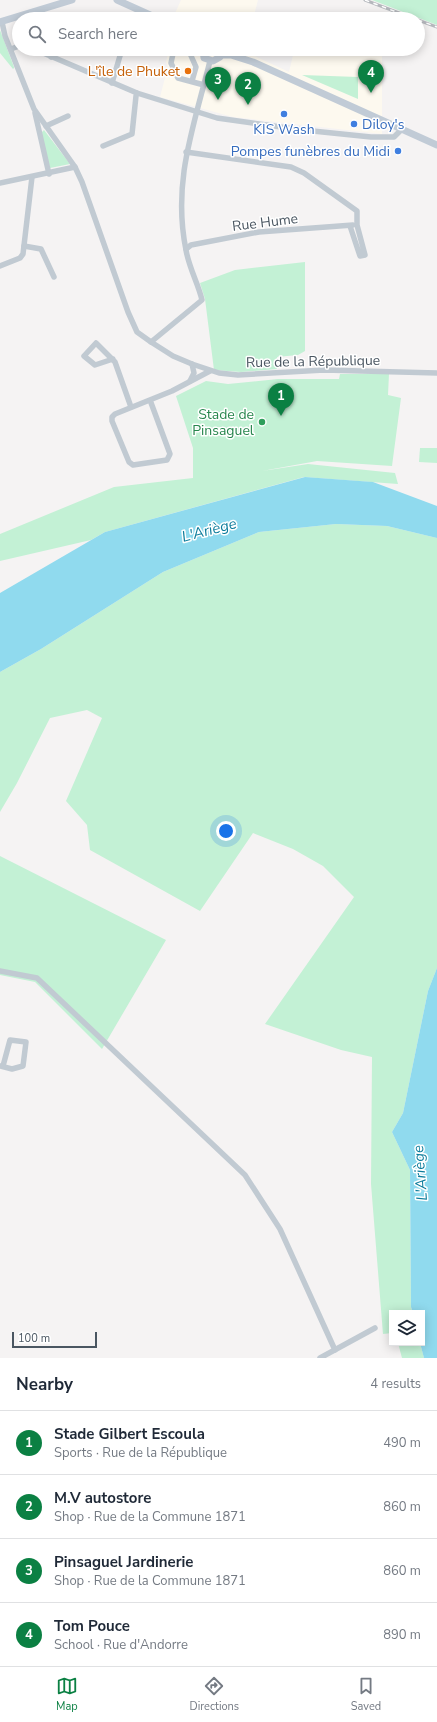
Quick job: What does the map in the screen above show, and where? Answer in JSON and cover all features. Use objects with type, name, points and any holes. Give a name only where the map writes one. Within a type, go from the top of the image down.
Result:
[{"type":"main road","points":[[33,12],[72,0]]},
{"type":"main road","points":[[117,0],[144,12]]},
{"type":"main road","points":[[1,22],[12,19]]},
{"type":"main road","points":[[204,56],[210,61],[216,61],[219,56]]},
{"type":"main road","points":[[234,56],[248,60],[437,145]]},
{"type":"street","points":[[1,22],[11,49]]},
{"type":"street","points":[[14,56],[34,109],[49,174]]},
{"type":"street","points":[[112,83],[120,56]]},
{"type":"street","points":[[172,56],[171,63],[178,78],[204,85]]},
{"type":"street","points":[[191,56],[196,67],[192,82]]},
{"type":"street","points":[[51,57],[138,93],[196,112],[238,122],[371,137],[394,138],[402,129]]},
{"type":"street","points":[[151,342],[202,300],[191,271],[186,249],[181,199],[186,152],[210,61]]},
{"type":"street","points":[[103,146],[132,134],[136,96],[138,93]]},
{"type":"street","name":"Rue de la République","points":[[34,109],[75,167],[106,248],[128,312],[137,332],[151,342],[173,356],[210,371],[238,375],[324,370],[437,373]]},
{"type":"street","points":[[46,126],[68,116]]},
{"type":"street","points":[[186,152],[291,167],[304,173],[357,212],[357,225],[365,255],[360,256],[350,226]]},
{"type":"street","points":[[0,183],[49,174],[75,167]]},
{"type":"street","points":[[0,266],[20,258],[23,254],[32,177]]},
{"type":"street","name":"Rue Hume","points":[[186,249],[191,245],[259,232],[357,225]]},
{"type":"street","points":[[24,246],[41,249],[54,277]]},
{"type":"street","points":[[113,359],[95,365],[84,356],[96,343],[113,359],[131,407]]},
{"type":"street","points":[[190,381],[194,373],[192,364]]},
{"type":"street","points":[[150,400],[170,454],[167,460],[133,465],[129,462],[112,422],[112,417],[115,414],[150,400],[210,371]]},
{"type":"street","points":[[0,971],[37,978],[245,1175],[280,1229],[336,1350]]},
{"type":"street","points":[[10,1040],[26,1042],[23,1066],[12,1069],[2,1066],[10,1040]]},
{"type":"street","points":[[320,1358],[375,1328]]},
{"type":"shaded area","points":[[181,0],[258,0],[255,12],[176,12]]},
{"type":"shaded area","points":[[167,56],[255,56],[289,72],[293,56],[382,56],[382,134],[233,117],[160,97],[166,74],[171,76],[166,62]]},
{"type":"green space","points":[[372,0],[437,0],[437,25],[425,20],[425,12],[403,12]]},
{"type":"green space","points":[[0,30],[14,67],[13,69],[0,53]]},
{"type":"green space","points":[[302,75],[358,77],[358,99]]},
{"type":"green space","points":[[44,130],[70,164],[50,168],[41,133]]},
{"type":"green space","points":[[305,262],[305,351],[298,355],[277,357],[277,369],[241,372],[214,370],[205,299],[200,283],[235,270]]},
{"type":"green space","points":[[340,374],[389,374],[388,395],[401,398],[392,466],[317,461],[262,471],[308,464],[395,473],[398,484],[304,477],[105,532],[91,540],[0,561],[0,534],[114,487],[193,478],[193,448],[176,396],[206,381],[228,384],[278,379],[339,379]]},
{"type":"green space","points":[[420,448],[437,448],[437,463],[419,462]]},
{"type":"green space","points":[[336,524],[387,526],[437,538],[437,968],[428,991],[403,1113],[392,1132],[410,1170],[412,1310],[389,1310],[389,1333],[383,1334],[371,1184],[372,1057],[341,1050],[265,1024],[354,897],[323,866],[293,849],[253,833],[200,911],[90,850],[87,825],[66,801],[102,718],[87,710],[50,718],[17,783],[0,812],[0,672],[41,649],[163,572],[259,532]]},
{"type":"green space","points":[[0,856],[166,940],[102,1049],[35,982],[0,975]]},
{"type":"green space","points":[[399,1346],[421,1346],[424,1358],[402,1358]]},
{"type":"water","name":"L'Ariège","points":[[305,477],[373,482],[437,506],[437,538],[387,526],[336,524],[259,532],[163,572],[41,649],[0,672],[0,593],[105,532]]},
{"type":"water","name":"L'Ariège","points":[[437,968],[437,1358],[424,1358],[421,1346],[425,1346],[425,1310],[412,1310],[411,1307],[410,1170],[392,1132],[403,1113],[428,991]]},
{"type":"railway","points":[[365,0],[397,12]]},
{"type":"railway","points":[[425,23],[437,27]]},
{"type":"place","name":"L'île de Phuket","points":[[188,71]]},
{"type":"place","name":"Tom Pouce","points":[[371,93]]},
{"type":"place","name":"Pinsaguel Jardinerie","points":[[218,100]]},
{"type":"place","name":"M.V autostore","points":[[248,105]]},
{"type":"place","name":"KIS Wash","points":[[284,114]]},
{"type":"place","name":"Diloy's","points":[[354,124]]},
{"type":"place","name":"Pompes funèbres du Midi","points":[[398,151]]},
{"type":"place","name":"Stade Gilbert Escoula","points":[[281,416]]},
{"type":"place","name":"Stade de Pinsaguel","points":[[262,422]]}]
